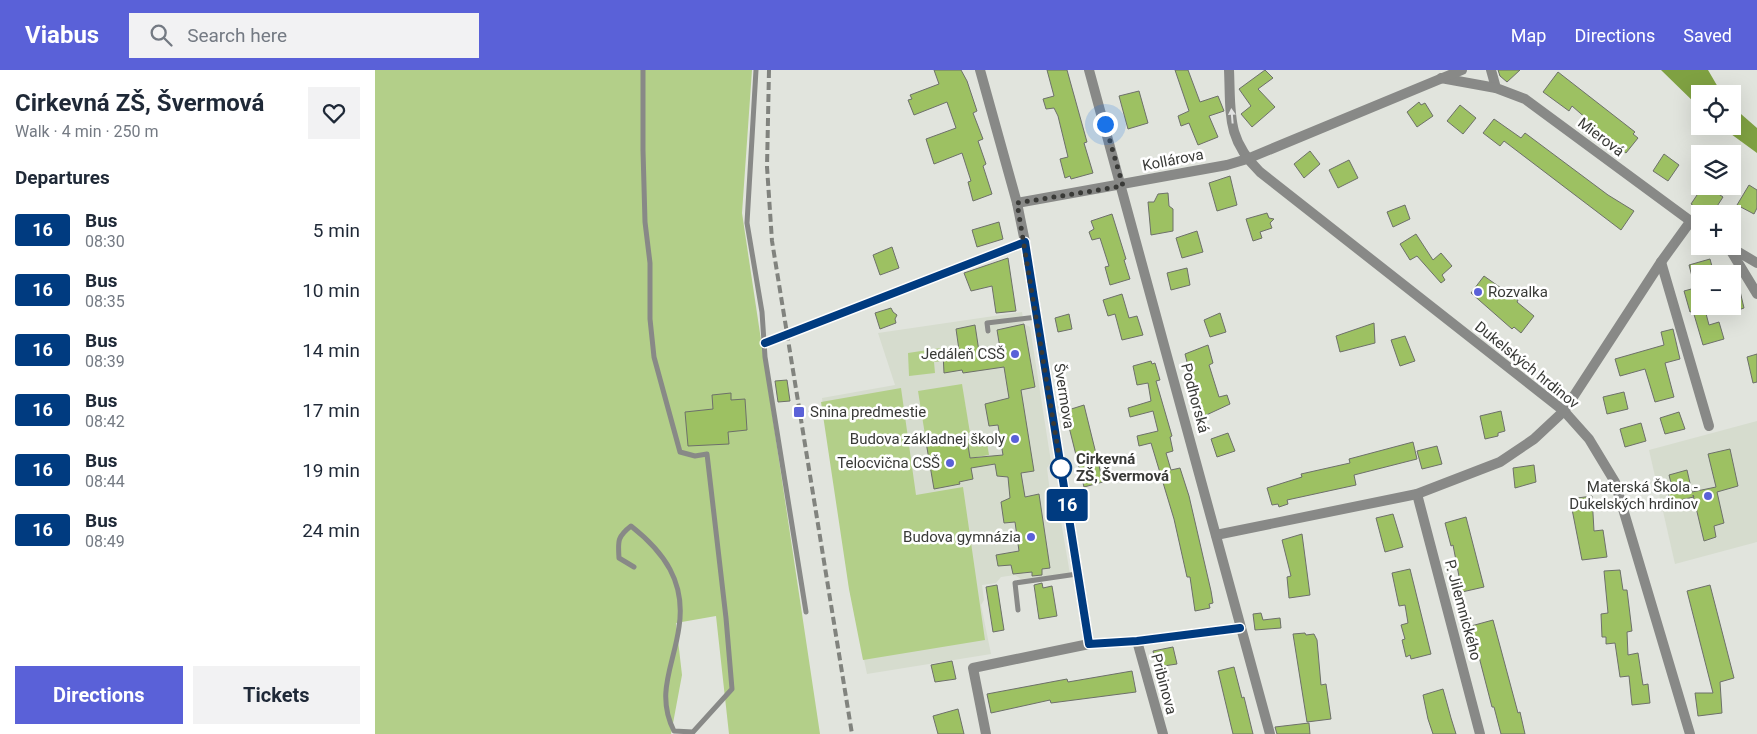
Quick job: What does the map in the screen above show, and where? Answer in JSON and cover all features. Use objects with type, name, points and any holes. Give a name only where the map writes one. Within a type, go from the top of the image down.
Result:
[{"type":"street","name":"Švermova","points":[[980,70],[1017,203],[1025,242],[1089,644]]},
{"type":"street","name":"Podhorská","points":[[1089,70],[1123,186],[1240,628],[1270,734]]},
{"type":"street","points":[[1229,70],[1233,134],[1238,148],[1247,159]]},
{"type":"street","name":"Kollárova","points":[[1017,203],[1123,186],[1247,159],[1461,70]]},
{"type":"street","points":[[1491,70],[1496,88]]},
{"type":"street","name":"Mierová","points":[[1441,78],[1496,88],[1525,99],[1690,222]]},
{"type":"street","name":"Dukelských hrdinov","points":[[1247,159],[1260,172],[1564,411],[1589,439],[1615,482],[1690,734]]},
{"type":"street","points":[[1216,535],[1417,494],[1499,462],[1534,439],[1564,411],[1661,262],[1690,222]]},
{"type":"street","points":[[765,343],[1025,242]]},
{"type":"street","points":[[1741,253],[1757,263]]},
{"type":"street","points":[[1734,255],[1757,294]]},
{"type":"street","points":[[1661,262],[1709,426]]},
{"type":"street","name":"P. Jilemnického","points":[[1417,494],[1481,734]]},
{"type":"street","points":[[986,734],[973,668],[1089,644],[1137,641],[1240,628]]},
{"type":"street","name":"Pribinova","points":[[1137,641],[1163,734]]},
{"type":"lane","points":[[634,567],[619,558],[618,545],[621,534],[631,526],[653,544],[671,568],[679,598],[679,627],[666,685],[666,710],[675,731],[693,732],[732,689],[726,618],[707,454],[695,456],[681,452],[654,357],[650,319],[650,263],[645,222],[643,70]]},
{"type":"lane","points":[[756,70],[747,222],[765,343],[765,357],[806,612]]},
{"type":"lane","points":[[988,331],[987,324],[1037,317]]},
{"type":"lane","points":[[1018,610],[1015,583],[1077,574]]},
{"type":"shaded area","points":[[375,70],[752,70],[742,213],[820,734],[729,734],[716,616],[676,623],[682,675],[671,734],[375,734]]},
{"type":"shaded area","points":[[1661,70],[1708,70],[1717,85],[1691,85],[1691,99]]},
{"type":"shaded area","points":[[1741,114],[1757,128],[1757,153],[1732,135],[1741,135]]},
{"type":"shaded area","points":[[1022,312],[1024,324],[1030,327],[1051,462],[1047,468],[1050,493],[1057,498],[1070,574],[1021,579],[1015,575],[1001,577],[996,583],[982,585],[984,600],[981,605],[991,654],[867,674],[850,593],[822,398],[895,385],[878,333]]},
{"type":"shaded area","points":[[941,348],[943,361],[934,362],[935,373],[909,376],[908,353]]},
{"type":"shaded area","points":[[962,384],[970,433],[926,441],[918,391]]},
{"type":"shaded area","points":[[901,388],[916,495],[963,487],[985,640],[863,660],[849,589],[821,402]]},
{"type":"shaded area","name":"Materská Škola - Dukelských hrdinov","points":[[1757,421],[1757,542],[1675,564],[1649,450]]},
{"type":"shaded area","points":[[986,437],[989,455],[970,458],[967,439]]},
{"type":"building","points":[[934,70],[961,70],[967,81],[977,111],[973,113],[983,139],[978,141],[986,164],[983,166],[992,194],[973,201],[968,182],[971,181],[962,153],[934,164],[926,139],[956,128],[947,102],[914,115],[908,100],[912,99],[910,95],[939,84]]},
{"type":"building","points":[[1047,70],[1067,70],[1087,142],[1084,143],[1093,173],[1071,179],[1070,176],[1065,178],[1060,159],[1068,157],[1058,116],[1054,108],[1046,109],[1043,99],[1054,96]]},
{"type":"building","points":[[1175,70],[1188,70],[1200,102],[1218,96],[1224,111],[1209,116],[1218,137],[1198,145],[1189,123],[1181,126],[1178,116],[1189,111]]},
{"type":"building","points":[[1265,70],[1273,78],[1258,89],[1275,107],[1252,127],[1241,114],[1251,106],[1239,89]]},
{"type":"building","points":[[1498,70],[1520,70],[1507,82],[1500,76]]},
{"type":"building","points":[[1558,72],[1635,132],[1633,134],[1638,138],[1626,153],[1585,123],[1588,120],[1572,106],[1569,111],[1543,92]]},
{"type":"building","points":[[1139,91],[1148,123],[1128,129],[1119,96]]},
{"type":"building","points":[[1419,102],[1421,105],[1425,103],[1433,116],[1417,127],[1407,112]]},
{"type":"building","points":[[1460,105],[1476,118],[1463,134],[1447,121]]},
{"type":"building","points":[[1494,119],[1521,138],[1525,133],[1608,195],[1634,211],[1621,230],[1504,141],[1500,146],[1483,133]]},
{"type":"building","points":[[1310,151],[1320,164],[1304,178],[1294,164]]},
{"type":"building","points":[[1664,154],[1679,165],[1668,181],[1653,171]]},
{"type":"building","points":[[1349,160],[1358,178],[1338,188],[1329,170]]},
{"type":"building","points":[[1230,176],[1237,205],[1217,211],[1209,183]]},
{"type":"building","points":[[1749,185],[1757,190],[1757,208],[1754,214],[1741,207],[1741,205],[1737,205]]},
{"type":"building","points":[[1168,193],[1169,206],[1173,209],[1173,231],[1151,235],[1148,202],[1154,202],[1158,194]]},
{"type":"building","points":[[1697,195],[1720,195],[1723,197],[1718,205],[1691,204]]},
{"type":"building","points":[[1405,205],[1410,219],[1393,227],[1387,212]]},
{"type":"building","points":[[1267,213],[1269,218],[1274,219],[1270,223],[1272,228],[1260,232],[1262,238],[1253,241],[1246,219]]},
{"type":"building","points":[[1112,214],[1130,279],[1110,285],[1105,267],[1109,266],[1100,238],[1092,240],[1089,232],[1094,229],[1091,221]]},
{"type":"building","points":[[999,222],[1003,239],[977,247],[972,230]]},
{"type":"building","points":[[1197,231],[1203,252],[1182,258],[1176,238]]},
{"type":"building","points":[[1416,234],[1433,260],[1441,253],[1452,266],[1442,275],[1445,280],[1441,283],[1417,256],[1410,260],[1400,244]]},
{"type":"building","points":[[892,247],[899,268],[880,275],[873,255]]},
{"type":"building","points":[[1008,258],[1016,311],[996,313],[992,286],[971,291],[964,273]]},
{"type":"building","points":[[1710,259],[1712,265],[1691,265],[1691,273],[1689,265]]},
{"type":"building","points":[[1187,268],[1190,285],[1171,290],[1167,273]]},
{"type":"building","points":[[1484,276],[1518,300],[1517,302],[1534,316],[1521,333],[1514,327],[1512,329],[1471,293]]},
{"type":"building","points":[[1691,289],[1690,312],[1684,291]]},
{"type":"building","points":[[1122,294],[1129,318],[1137,316],[1143,335],[1122,340],[1115,314],[1108,316],[1103,300]]},
{"type":"building","points":[[1741,295],[1744,308],[1741,309]]},
{"type":"building","points":[[891,308],[897,315],[896,323],[880,329],[875,313]]},
{"type":"building","points":[[1220,313],[1226,332],[1210,337],[1204,320]]},
{"type":"building","points":[[1069,314],[1072,329],[1058,332],[1055,318]]},
{"type":"building","points":[[1694,315],[1706,315],[1709,325],[1719,322],[1724,339],[1703,345]]},
{"type":"building","points":[[1374,323],[1375,343],[1340,352],[1336,336]]},
{"type":"building","points":[[1024,324],[1035,387],[1021,390],[1034,471],[1021,473],[1025,497],[1039,494],[1050,568],[1042,569],[1042,575],[1032,576],[1032,572],[1013,574],[1011,565],[998,566],[996,555],[1019,551],[1015,522],[1004,523],[1001,502],[1010,498],[1008,477],[997,476],[995,464],[971,468],[973,479],[959,482],[960,484],[934,489],[926,442],[953,438],[954,441],[967,439],[970,458],[1003,455],[998,425],[989,426],[985,404],[1009,398],[1004,367],[963,373],[962,370],[944,373],[943,353],[959,350],[956,329],[975,325],[980,358],[1001,354],[997,330]]},
{"type":"building","points":[[1673,329],[1680,359],[1665,363],[1674,397],[1655,402],[1645,369],[1620,376],[1615,359],[1664,345],[1661,332]]},
{"type":"building","points":[[1405,336],[1415,361],[1400,366],[1391,340]]},
{"type":"building","points":[[1208,345],[1213,363],[1209,365],[1219,397],[1227,395],[1230,404],[1202,417],[1201,414],[1195,415],[1192,407],[1198,405],[1185,354]]},
{"type":"building","points":[[1757,354],[1757,382],[1753,383],[1747,357]]},
{"type":"building","points":[[1151,361],[1152,364],[1155,363],[1160,380],[1156,381],[1172,436],[1170,437],[1173,451],[1166,453],[1171,470],[1180,468],[1189,496],[1211,591],[1213,603],[1209,604],[1210,608],[1195,611],[1190,577],[1187,577],[1174,519],[1151,443],[1139,446],[1137,436],[1158,431],[1153,411],[1130,417],[1128,408],[1151,401],[1148,383],[1137,385],[1133,366]]},
{"type":"building","points":[[787,380],[790,401],[778,402],[775,381]]},
{"type":"building","points":[[1624,392],[1628,409],[1607,414],[1603,397]]},
{"type":"building","points":[[731,393],[731,400],[745,399],[747,430],[728,432],[729,444],[688,446],[685,412],[713,409],[712,395]]},
{"type":"building","points":[[1084,405],[1103,482],[1084,487],[1065,411]]},
{"type":"building","points":[[1501,411],[1505,431],[1498,433],[1498,436],[1485,439],[1480,416]]},
{"type":"building","points":[[1679,412],[1685,429],[1665,434],[1660,418]]},
{"type":"building","points":[[1641,423],[1646,441],[1625,447],[1620,429]]},
{"type":"building","points":[[1228,433],[1235,451],[1217,457],[1211,439]]},
{"type":"building","points":[[1413,442],[1417,459],[1354,475],[1356,485],[1287,500],[1288,504],[1279,507],[1278,504],[1272,505],[1267,488],[1302,477],[1301,474],[1350,463],[1349,459]]},
{"type":"building","points":[[1437,446],[1442,464],[1422,469],[1417,451]]},
{"type":"building","points":[[1730,449],[1738,486],[1717,492],[1724,523],[1714,526],[1716,537],[1704,541],[1694,497],[1670,502],[1666,484],[1671,483],[1669,475],[1687,470],[1692,492],[1716,487],[1708,454]]},
{"type":"building","points":[[1534,465],[1536,482],[1515,488],[1513,468]]},
{"type":"building","points":[[1592,496],[1594,531],[1603,530],[1607,557],[1582,560],[1570,499]]},
{"type":"building","points":[[1393,514],[1403,547],[1385,552],[1376,518]]},
{"type":"building","points":[[1466,517],[1484,587],[1462,592],[1453,545],[1451,546],[1445,523]]},
{"type":"building","points":[[1302,534],[1310,595],[1289,598],[1287,577],[1291,576],[1282,540]]},
{"type":"building","points":[[1410,569],[1431,654],[1411,659],[1410,655],[1406,657],[1402,640],[1405,639],[1401,625],[1408,623],[1405,605],[1399,606],[1392,573]]},
{"type":"building","points":[[1620,570],[1623,590],[1627,590],[1632,631],[1627,632],[1628,655],[1638,653],[1643,685],[1648,684],[1650,703],[1632,705],[1629,676],[1620,677],[1615,643],[1606,644],[1606,637],[1602,637],[1601,614],[1608,613],[1604,571]]},
{"type":"building","points":[[1042,583],[1043,588],[1052,586],[1057,616],[1039,619],[1034,585]]},
{"type":"building","points":[[997,585],[1004,630],[993,632],[986,587]]},
{"type":"building","points":[[1710,585],[1734,678],[1720,682],[1722,713],[1698,716],[1695,693],[1713,693],[1687,591]]},
{"type":"building","points":[[1261,613],[1263,620],[1280,618],[1281,628],[1255,630],[1253,614]]},
{"type":"building","points":[[1493,620],[1525,734],[1501,734],[1494,707],[1492,707],[1471,626]]},
{"type":"building","points":[[1305,633],[1306,635],[1314,634],[1317,640],[1321,685],[1326,684],[1331,719],[1307,722],[1293,634]]},
{"type":"building","points":[[1173,647],[1177,664],[1157,667],[1153,651]]},
{"type":"building","points":[[952,661],[956,679],[935,682],[931,665]]},
{"type":"building","points":[[1234,667],[1253,734],[1233,734],[1218,671]]},
{"type":"building","points":[[1132,671],[1136,692],[1051,703],[1050,700],[991,713],[987,694],[1067,679],[1068,682]]},
{"type":"building","points":[[1443,689],[1456,734],[1433,734],[1428,719],[1423,695]]},
{"type":"building","points":[[958,709],[964,734],[938,734],[933,716]]},
{"type":"building","points":[[1309,723],[1310,734],[1277,734],[1275,727]]},
{"type":"railway","points":[[769,70],[767,167],[772,241],[852,734]]},
{"type":"bus line","name":"16","points":[[765,343],[787,337],[1025,242],[1089,644],[1137,641],[1240,628]]},
{"type":"place","name":"Rozvalka","points":[[1478,292]]},
{"type":"place","name":"Jedáleň CSŠ","points":[[1015,354]]},
{"type":"place","name":"Snina predmestie","points":[[799,412]]},
{"type":"place","name":"Budova základnej školy","points":[[1015,439]]},
{"type":"place","name":"Telocvična CSŠ","points":[[950,463]]},
{"type":"place","name":"Cirkevná ZŠ, Švermová","points":[[1061,468]]},
{"type":"place","name":"Materská Škola - Dukelských hrdinov","points":[[1708,496]]},
{"type":"place","name":"Budova gymnázia","points":[[1031,537]]},
{"type":"route","points":[[1061,468],[1025,242],[1017,203],[1123,186],[1105,124]]}]
